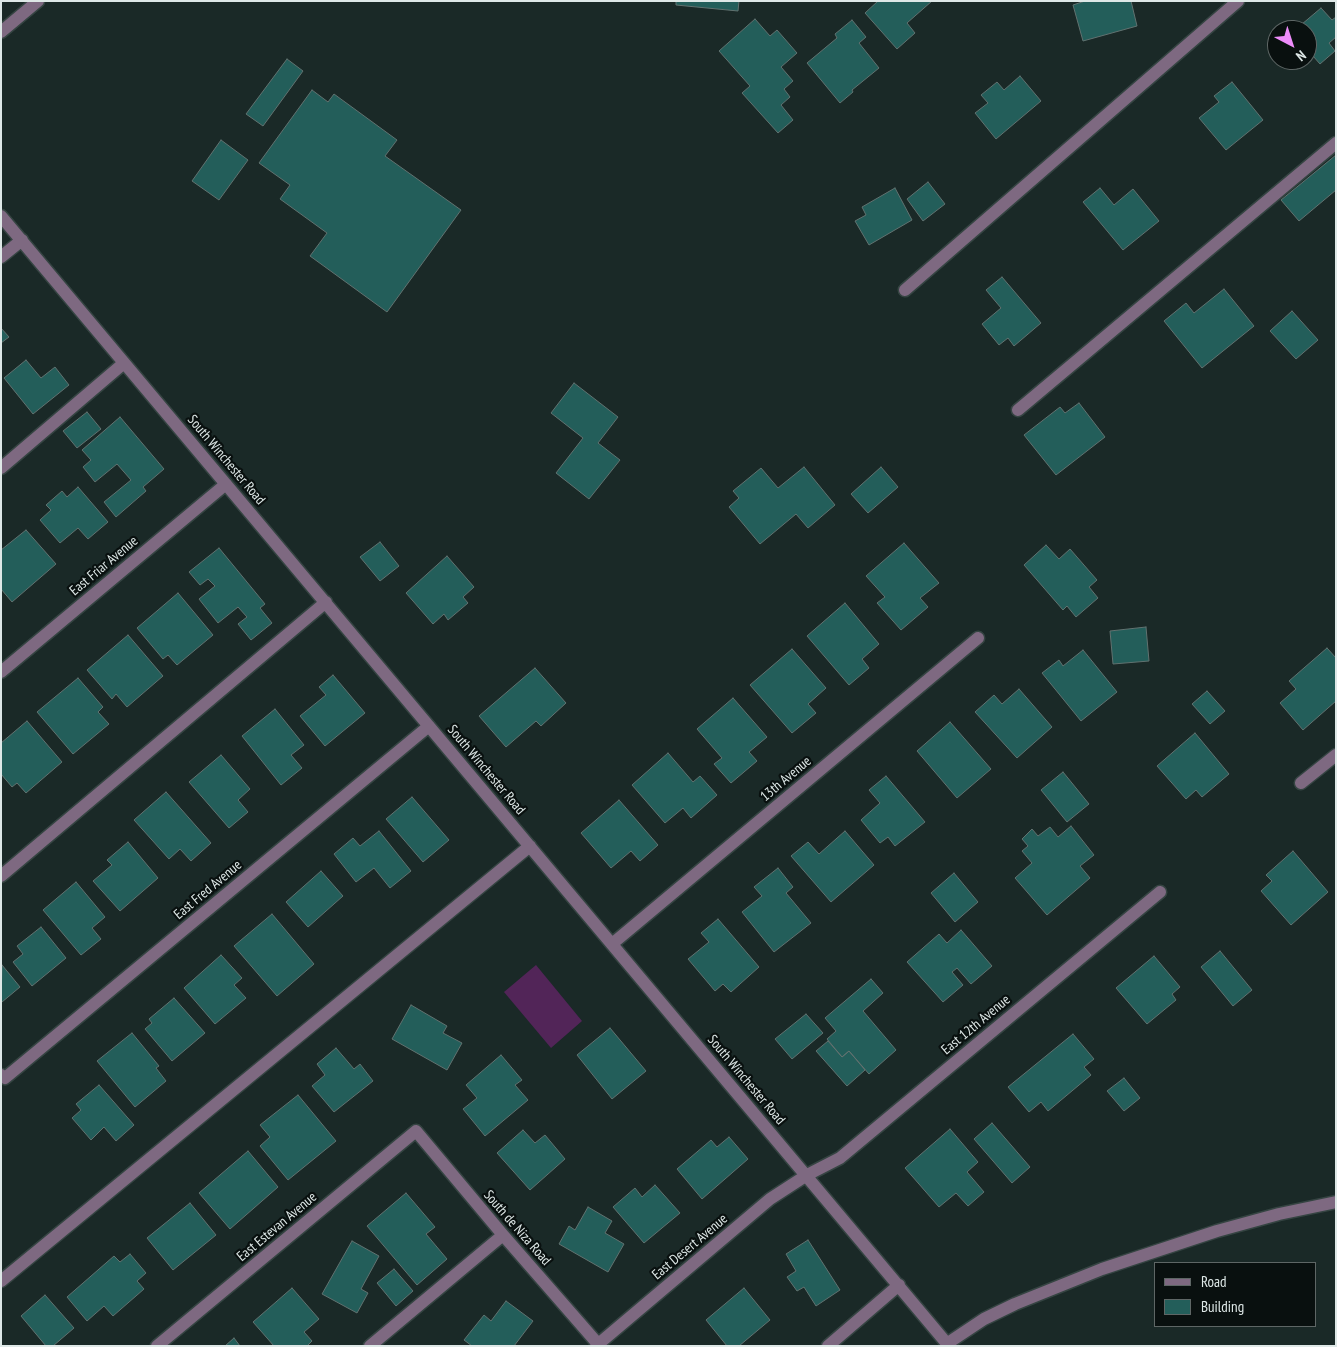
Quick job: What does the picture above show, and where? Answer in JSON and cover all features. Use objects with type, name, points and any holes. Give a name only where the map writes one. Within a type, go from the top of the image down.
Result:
[{"type":"street","points":[[1,32],[38,1]]},
{"type":"street","points":[[905,290],[1238,1]]},
{"type":"street","points":[[1018,410],[1336,143]]},
{"type":"street","name":"South Winchester Road","points":[[1,216],[949,1345]]},
{"type":"street","points":[[1,257],[22,240]]},
{"type":"street","points":[[1,468],[124,362]]},
{"type":"street","name":"East Friar Avenue","points":[[1,672],[226,484]]},
{"type":"street","points":[[1,876],[326,602]]},
{"type":"street","name":"13th Avenue","points":[[612,944],[978,638]]},
{"type":"street","name":"East Fred Avenue","points":[[3,1076],[430,726]]},
{"type":"street","points":[[1302,783],[1336,755]]},
{"type":"street","points":[[1,1281],[530,846]]},
{"type":"street","name":"East 12th Avenue","points":[[807,1175],[840,1158],[1160,892]]},
{"type":"street","name":"South de Niza Road","points":[[416,1131],[597,1345]]},
{"type":"street","name":"East Estevan Avenue","points":[[157,1346],[416,1131]]},
{"type":"street","name":"East Desert Avenue","points":[[597,1345],[770,1199],[807,1175]]},
{"type":"street","points":[[949,1345],[984,1319],[1015,1304],[1102,1269],[1279,1214],[1336,1202]]},
{"type":"street","points":[[370,1346],[503,1235]]},
{"type":"street","points":[[828,1346],[899,1285]]},
{"type":"shaded area","points":[[536,965],[582,1021],[551,1048],[504,992]]},
{"type":"building","points":[[676,1],[739,1],[738,11],[676,5]]},
{"type":"building","points":[[878,1],[932,1],[907,23],[915,33],[897,49],[865,13]]},
{"type":"building","points":[[1085,1],[1131,1],[1137,26],[1083,41],[1073,5]]},
{"type":"building","points":[[1321,8],[1332,20],[1336,17],[1336,37],[1329,43],[1335,51],[1320,64],[1317,61],[1317,20],[1307,20]]},
{"type":"building","points":[[755,19],[770,36],[777,30],[797,53],[781,67],[793,81],[784,89],[790,97],[781,105],[793,120],[778,133],[742,93],[750,86],[719,51]]},
{"type":"building","points":[[852,20],[866,37],[859,43],[879,68],[852,90],[853,92],[840,103],[807,63],[837,38],[835,34]]},
{"type":"building","points":[[287,59],[303,71],[263,126],[246,114]]},
{"type":"building","points":[[1020,76],[1041,101],[996,139],[975,113],[988,103],[981,95],[997,82],[1004,90]]},
{"type":"building","points":[[1232,82],[1263,120],[1226,150],[1199,118],[1219,102],[1214,96]]},
{"type":"building","points":[[312,90],[328,102],[334,94],[397,140],[385,156],[461,210],[387,312],[310,256],[327,233],[280,199],[290,185],[259,163]]},
{"type":"building","points":[[221,140],[248,160],[219,200],[192,181]]},
{"type":"building","points":[[1336,155],[1336,190],[1299,221],[1281,200]]},
{"type":"building","points":[[928,182],[945,204],[923,221],[907,199]]},
{"type":"building","points":[[895,188],[912,220],[869,245],[855,221],[866,215],[862,207]]},
{"type":"building","points":[[1100,188],[1114,205],[1133,189],[1159,221],[1123,250],[1083,202]]},
{"type":"building","points":[[1002,277],[1041,323],[1014,346],[1008,338],[999,345],[982,324],[1001,308],[986,290]]},
{"type":"building","points":[[1224,289],[1254,326],[1202,368],[1164,321],[1186,303],[1194,313]]},
{"type":"building","points":[[1292,311],[1318,340],[1296,359],[1270,331]]},
{"type":"building","points":[[1,328],[9,337],[1,343]]},
{"type":"building","points":[[26,360],[41,378],[55,367],[69,385],[33,414],[4,378]]},
{"type":"building","points":[[574,383],[618,417],[598,443],[620,460],[589,499],[556,473],[583,438],[551,413]]},
{"type":"building","points":[[1079,403],[1105,437],[1056,475],[1024,435],[1060,407],[1065,413]]},
{"type":"building","points":[[87,412],[101,429],[77,448],[63,431]]},
{"type":"building","points":[[120,417],[164,469],[143,487],[146,491],[116,517],[104,502],[131,480],[117,464],[95,482],[83,467],[91,460],[82,450]]},
{"type":"building","points":[[804,467],[835,505],[808,528],[796,514],[760,544],[729,507],[739,498],[733,491],[761,468],[778,488]]},
{"type":"building","points":[[881,467],[898,487],[868,513],[851,494]]},
{"type":"building","points":[[78,487],[108,522],[88,539],[78,528],[60,543],[40,520],[51,510],[46,505],[62,491],[67,497]]},
{"type":"building","points":[[26,530],[56,564],[12,602],[1,589],[1,550]]},
{"type":"building","points":[[380,542],[399,566],[380,581],[360,557]]},
{"type":"building","points":[[904,543],[939,583],[920,598],[928,607],[901,630],[877,603],[885,597],[866,576]]},
{"type":"building","points":[[1046,545],[1059,559],[1070,549],[1097,580],[1089,587],[1098,598],[1076,617],[1067,606],[1063,610],[1024,565]]},
{"type":"building","points":[[219,548],[265,604],[260,608],[272,623],[251,640],[238,624],[247,617],[238,607],[218,623],[199,599],[215,586],[208,579],[200,585],[189,572]]},
{"type":"building","points":[[447,556],[474,587],[463,597],[468,603],[448,620],[444,614],[433,624],[406,593]]},
{"type":"building","points":[[178,593],[213,635],[177,665],[168,655],[163,659],[137,628]]},
{"type":"building","points":[[845,603],[879,644],[862,659],[869,668],[849,685],[807,636]]},
{"type":"building","points":[[1146,627],[1149,661],[1113,664],[1110,631]]},
{"type":"building","points":[[128,635],[163,676],[127,707],[116,694],[112,699],[87,670]]},
{"type":"building","points":[[1327,648],[1336,658],[1336,701],[1303,730],[1280,703],[1296,689],[1289,681]]},
{"type":"building","points":[[792,649],[826,688],[808,704],[816,713],[792,733],[750,685]]},
{"type":"building","points":[[1083,650],[1117,692],[1081,721],[1042,673],[1059,660],[1063,666]]},
{"type":"building","points":[[535,668],[566,703],[541,726],[536,721],[506,747],[479,716]]},
{"type":"building","points":[[333,675],[365,713],[325,746],[300,716],[326,695],[319,687]]},
{"type":"building","points":[[78,678],[103,707],[98,712],[109,724],[73,754],[37,712]]},
{"type":"building","points":[[1019,689],[1052,727],[1017,758],[975,712],[994,695],[1002,704]]},
{"type":"building","points":[[1207,691],[1225,711],[1210,724],[1192,704]]},
{"type":"building","points":[[733,698],[767,737],[749,752],[757,761],[731,783],[714,764],[722,758],[697,729]]},
{"type":"building","points":[[275,709],[304,745],[291,755],[302,768],[281,785],[242,736]]},
{"type":"building","points":[[27,721],[62,762],[26,793],[17,783],[12,787],[1,774],[1,743]]},
{"type":"building","points":[[950,722],[991,769],[957,798],[917,751]]},
{"type":"building","points":[[1195,733],[1229,774],[1202,797],[1196,790],[1186,799],[1157,766]]},
{"type":"building","points":[[668,753],[693,782],[700,776],[717,795],[691,818],[683,808],[665,823],[632,785]]},
{"type":"building","points":[[221,755],[250,789],[238,800],[248,812],[229,828],[189,782]]},
{"type":"building","points":[[1063,772],[1089,804],[1067,822],[1041,790]]},
{"type":"building","points":[[886,776],[925,822],[895,846],[888,837],[880,843],[861,820],[880,803],[869,790]]},
{"type":"building","points":[[166,792],[211,843],[191,861],[180,849],[169,859],[134,820]]},
{"type":"building","points":[[412,797],[449,840],[423,862],[386,819]]},
{"type":"building","points":[[619,800],[658,845],[640,861],[631,851],[611,868],[581,833]]},
{"type":"building","points":[[1071,826],[1094,855],[1080,866],[1090,878],[1047,915],[1015,878],[1032,863],[1022,851],[1028,846],[1022,839],[1032,829],[1038,836],[1050,827],[1058,837]]},
{"type":"building","points":[[379,831],[411,871],[390,888],[374,868],[356,882],[334,854],[353,838],[360,846]]},
{"type":"building","points":[[845,831],[874,865],[831,902],[791,856],[808,842],[819,854]]},
{"type":"building","points":[[128,842],[158,878],[120,911],[93,881],[112,865],[107,860]]},
{"type":"building","points":[[1293,851],[1328,892],[1291,925],[1261,891],[1272,881],[1266,875]]},
{"type":"building","points":[[778,868],[793,887],[786,893],[811,923],[774,952],[742,912],[762,896],[754,887]]},
{"type":"building","points":[[321,871],[343,896],[308,927],[286,902]]},
{"type":"building","points":[[954,873],[978,902],[955,922],[931,893]]},
{"type":"building","points":[[76,882],[105,917],[92,928],[101,939],[81,955],[43,910]]},
{"type":"building","points":[[272,914],[314,964],[277,996],[234,946]]},
{"type":"building","points":[[718,919],[759,967],[731,992],[723,984],[715,991],[688,959],[709,942],[701,933]]},
{"type":"building","points":[[41,927],[66,958],[32,986],[13,962],[23,954],[17,946]]},
{"type":"building","points":[[961,930],[992,966],[971,984],[957,968],[952,972],[963,985],[943,1002],[907,962],[939,934],[947,943]]},
{"type":"building","points":[[1220,951],[1252,990],[1233,1006],[1201,967]]},
{"type":"building","points":[[221,955],[242,978],[234,985],[246,998],[215,1024],[184,988]]},
{"type":"building","points":[[1154,956],[1180,987],[1172,994],[1176,1000],[1147,1024],[1116,988]]},
{"type":"building","points":[[2,965],[20,987],[2,1002],[1,1001]]},
{"type":"building","points":[[871,979],[883,993],[863,1011],[896,1050],[869,1074],[849,1051],[842,1057],[827,1039],[836,1031],[825,1018]]},
{"type":"building","points":[[174,998],[205,1033],[172,1061],[145,1029],[152,1023],[149,1019]]},
{"type":"building","points":[[411,1005],[447,1026],[443,1033],[462,1043],[447,1070],[392,1039]]},
{"type":"building","points":[[806,1014],[823,1033],[792,1059],[775,1039]]},
{"type":"building","points":[[610,1028],[646,1071],[612,1099],[577,1055]]},
{"type":"building","points":[[132,1033],[159,1066],[156,1068],[166,1081],[135,1107],[97,1061]]},
{"type":"building","points":[[1073,1034],[1094,1059],[1084,1067],[1091,1075],[1048,1111],[1041,1102],[1029,1112],[1008,1087]]},
{"type":"building","points":[[828,1041],[842,1057],[849,1051],[865,1070],[847,1086],[816,1051]]},
{"type":"building","points":[[336,1048],[354,1069],[360,1064],[373,1081],[334,1112],[312,1086],[325,1075],[317,1064]]},
{"type":"building","points":[[501,1055],[522,1080],[515,1085],[528,1100],[485,1136],[463,1109],[477,1098],[466,1085]]},
{"type":"building","points":[[1124,1078],[1140,1098],[1124,1111],[1107,1091]]},
{"type":"building","points":[[99,1085],[134,1125],[116,1141],[104,1127],[91,1140],[72,1118],[81,1110],[76,1104]]},
{"type":"building","points":[[298,1095],[336,1141],[288,1180],[260,1146],[270,1137],[260,1125]]},
{"type":"building","points":[[992,1123],[1030,1167],[1012,1183],[974,1139]]},
{"type":"building","points":[[950,1129],[978,1162],[967,1172],[984,1192],[968,1206],[956,1193],[939,1207],[905,1168]]},
{"type":"building","points":[[523,1130],[535,1143],[545,1135],[565,1159],[530,1190],[497,1153]]},
{"type":"building","points":[[729,1137],[748,1159],[702,1199],[677,1169],[711,1140],[717,1147]]},
{"type":"building","points":[[248,1151],[278,1187],[230,1229],[199,1193]]},
{"type":"building","points":[[655,1185],[680,1213],[644,1243],[613,1207],[635,1188],[642,1197]]},
{"type":"building","points":[[406,1193],[435,1227],[426,1234],[447,1259],[417,1285],[367,1226]]},
{"type":"building","points":[[190,1203],[216,1235],[173,1270],[147,1238]]},
{"type":"building","points":[[588,1207],[612,1221],[605,1233],[624,1244],[608,1272],[559,1244],[569,1226],[575,1230]]},
{"type":"building","points":[[808,1240],[840,1290],[816,1306],[804,1287],[797,1291],[787,1277],[796,1271],[786,1254]]},
{"type":"building","points":[[352,1241],[379,1256],[361,1289],[368,1293],[357,1313],[322,1294]]},
{"type":"building","points":[[130,1254],[146,1273],[137,1281],[144,1289],[113,1316],[104,1306],[87,1321],[67,1297],[114,1256],[120,1262]]},
{"type":"building","points":[[394,1269],[413,1291],[396,1306],[377,1283]]},
{"type":"building","points":[[292,1288],[319,1319],[304,1332],[312,1341],[307,1346],[274,1346],[253,1322]]},
{"type":"building","points":[[744,1288],[770,1320],[739,1346],[727,1346],[706,1320]]},
{"type":"building","points":[[45,1295],[74,1328],[53,1346],[46,1346],[21,1316]]},
{"type":"building","points":[[506,1301],[533,1321],[514,1346],[472,1346],[464,1340],[484,1315],[491,1321]]},
{"type":"building","points":[[234,1338],[240,1346],[225,1346]]}]
